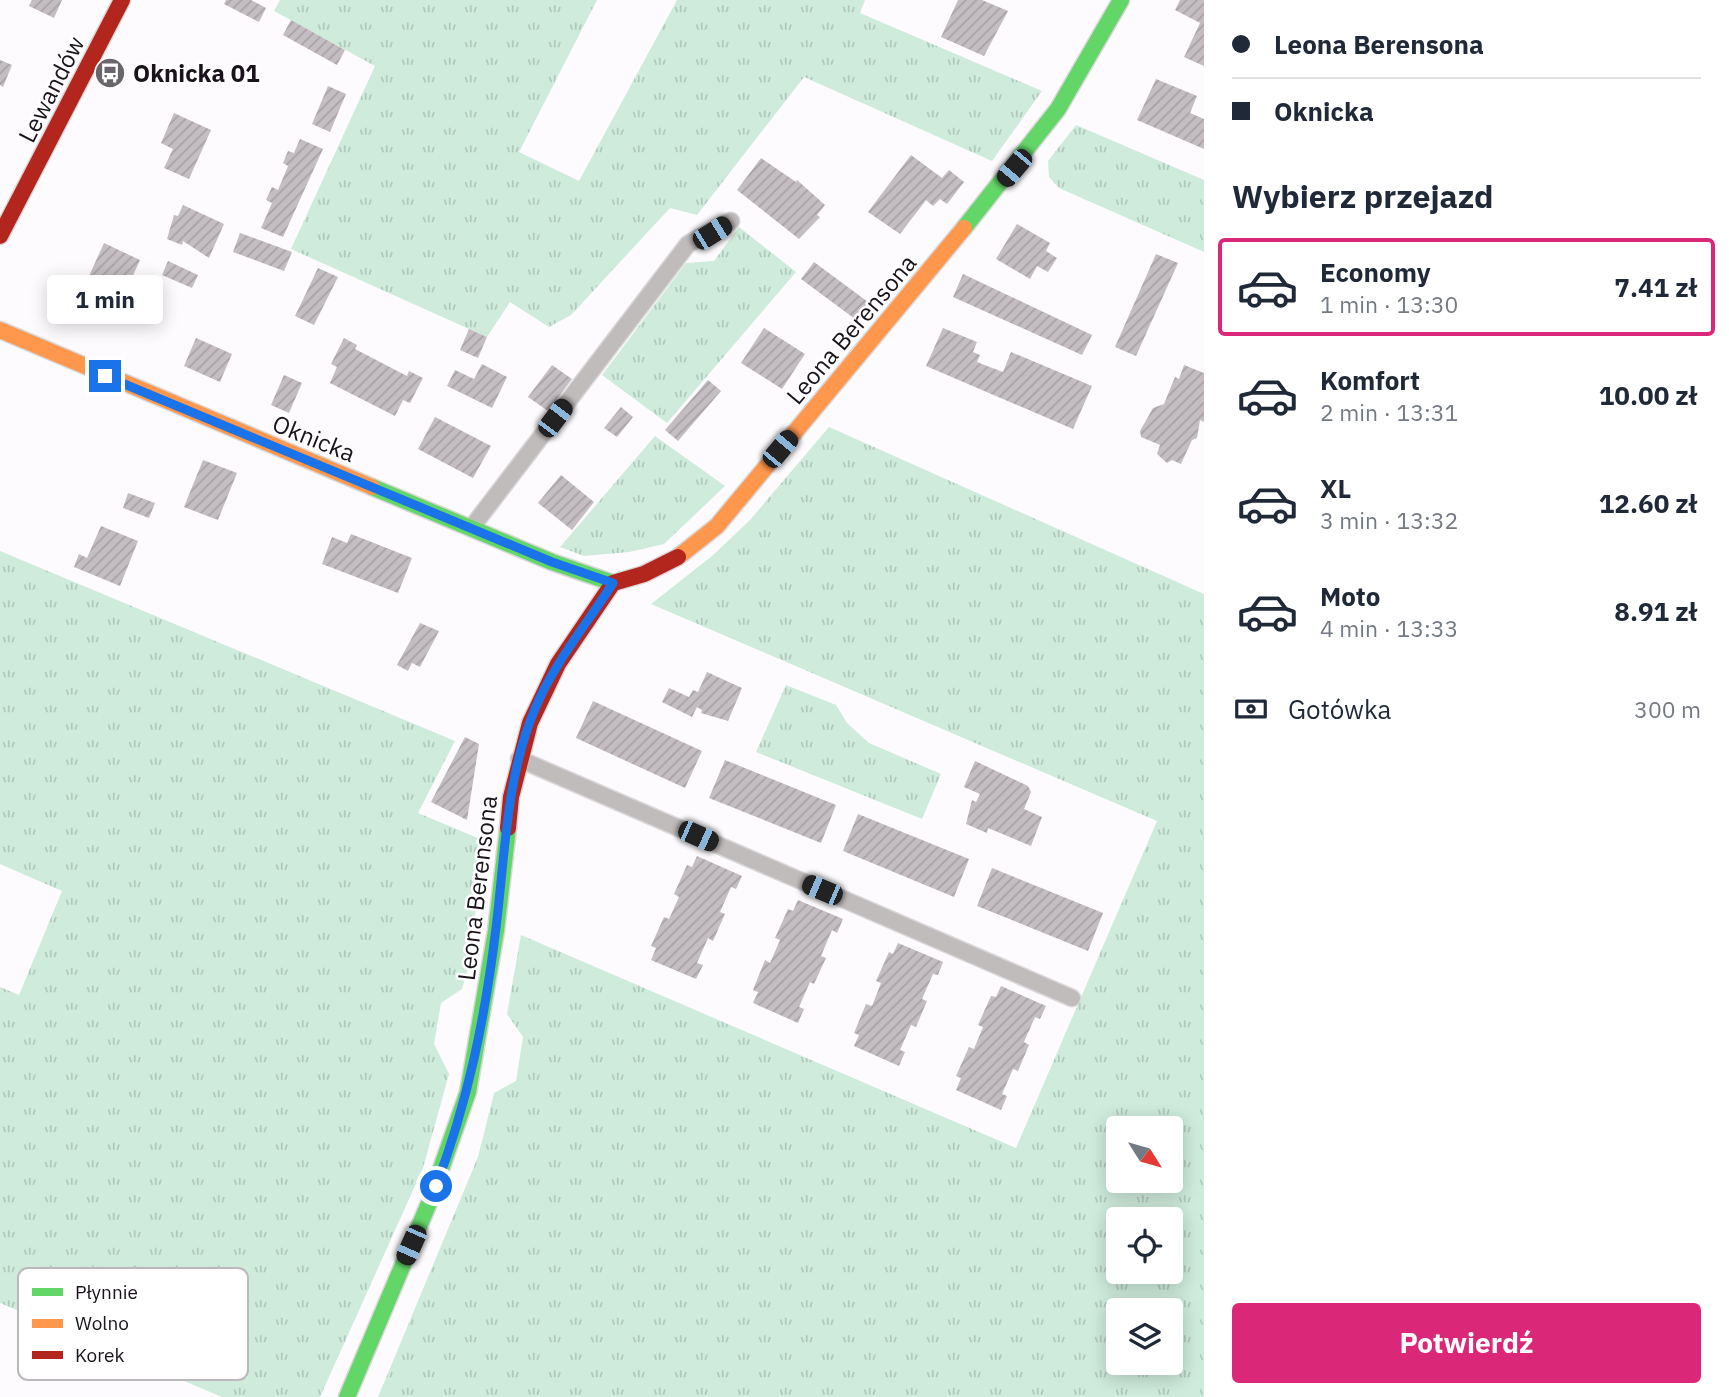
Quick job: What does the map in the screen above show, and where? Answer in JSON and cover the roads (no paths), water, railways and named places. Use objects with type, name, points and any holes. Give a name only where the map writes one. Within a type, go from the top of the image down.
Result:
[{"type":"street","name":"Lewandów","points":[[0,236],[122,0]]},
{"type":"street","name":"Leona Berensona","points":[[347,1397],[429,1203],[468,1092],[483,1017],[519,759],[534,710],[545,687],[613,583],[642,577],[680,558],[717,526],[1014,168],[1058,108],[1121,0]]},
{"type":"street","name":"Oknicka","points":[[0,330],[552,562],[613,583]]},
{"type":"lane","points":[[472,527],[688,244],[731,222]]},
{"type":"lane","points":[[519,759],[1072,998]]},
{"type":"place","name":"Oknicka 01","points":[[110,73]]}]
